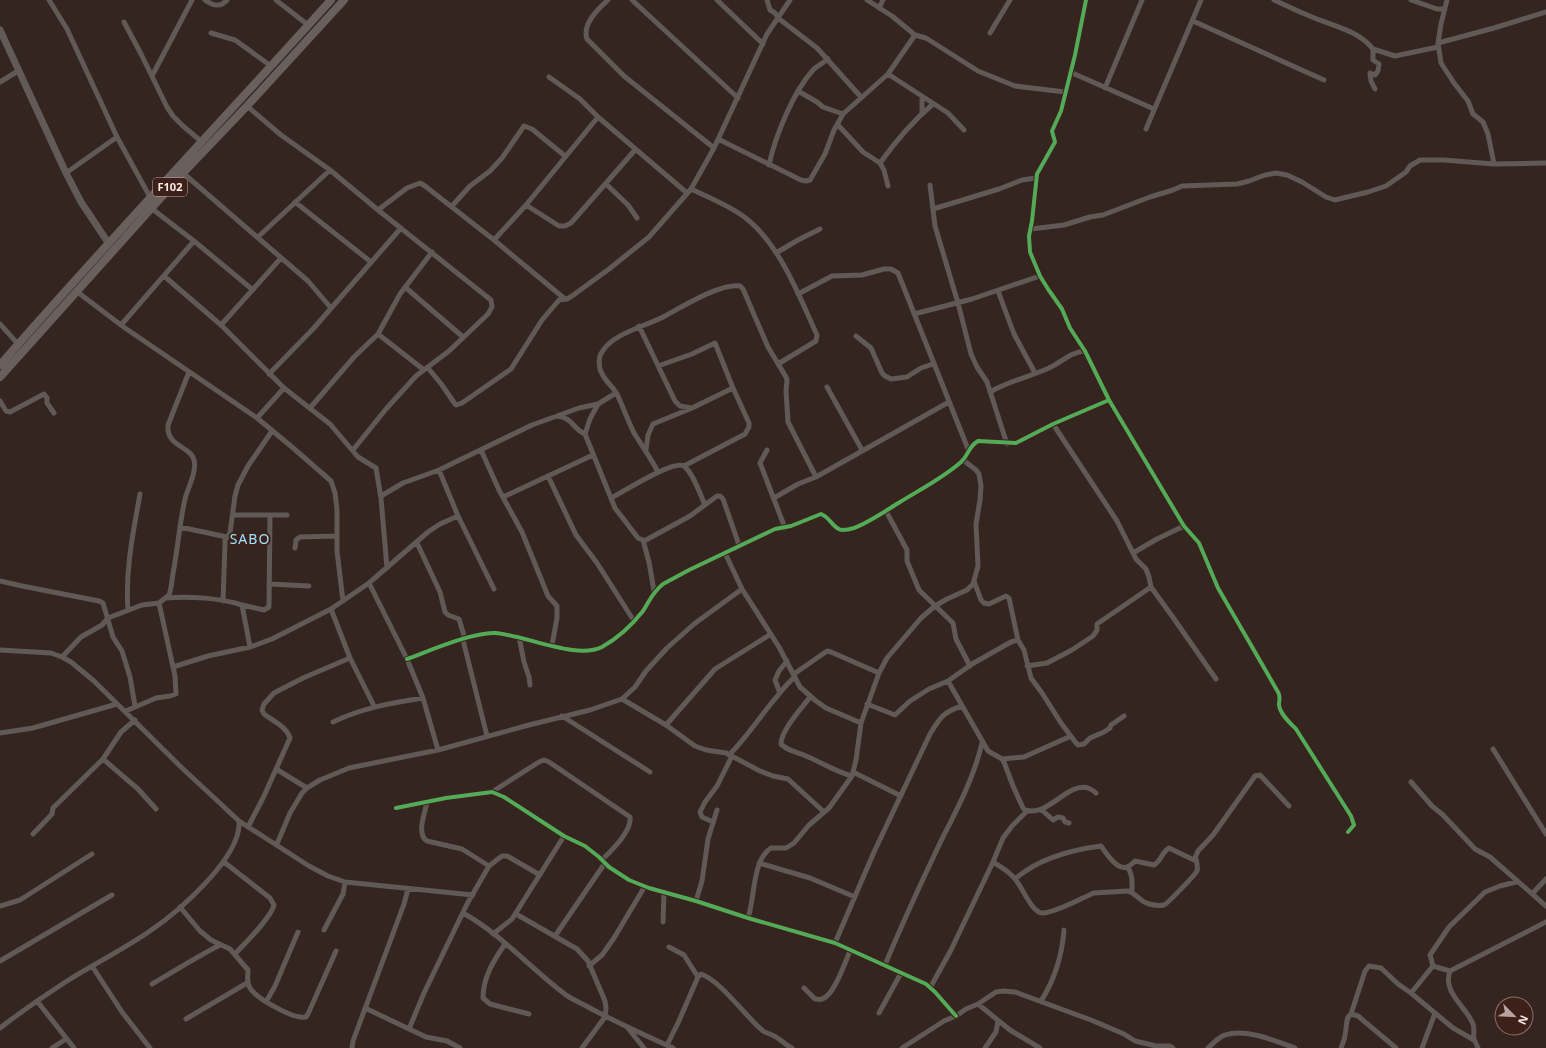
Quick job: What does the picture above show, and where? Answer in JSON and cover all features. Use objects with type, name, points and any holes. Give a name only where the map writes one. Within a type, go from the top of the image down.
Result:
[{"type":"main road","name":"F102","points":[[0,365],[150,197],[331,0]]},
{"type":"main road","name":"F102","points":[[0,377],[151,208],[344,0]]},
{"type":"street","points":[[49,0],[73,40],[117,137],[150,197]]},
{"type":"street","points":[[152,76],[192,0]]},
{"type":"street","points":[[205,0],[216,6],[221,5],[227,0]]},
{"type":"street","points":[[276,0],[308,25]]},
{"type":"street","points":[[608,0],[599,8],[587,26],[585,34],[587,39],[624,76],[714,148]]},
{"type":"street","points":[[632,0],[738,98]]},
{"type":"street","points":[[716,0],[763,44]]},
{"type":"street","points":[[767,0],[770,10],[775,13],[778,18],[806,38],[828,59],[861,97]]},
{"type":"street","points":[[378,334],[426,369],[442,385],[456,405],[462,403],[511,369],[542,320],[559,300],[572,296],[609,269],[648,237],[676,208],[689,191],[714,148],[763,44],[790,0]]},
{"type":"street","points":[[867,0],[892,16],[915,35],[926,38],[978,71],[1015,86],[1065,92]]},
{"type":"street","points":[[879,8],[883,0]]},
{"type":"street","points":[[990,33],[1010,0]]},
{"type":"street","points":[[1086,0],[1075,55],[1061,111],[1052,131],[1055,142],[1036,178],[1029,245],[1030,252],[1040,276],[1062,309],[1070,328],[1085,352],[1109,400],[1184,526],[1199,543],[1218,588],[1281,697],[1279,706],[1286,719],[1296,730],[1350,816],[1354,825],[1348,832]]},
{"type":"street","points":[[1105,88],[1142,0]]},
{"type":"street","points":[[1146,129],[1201,0]]},
{"type":"street","points":[[1274,0],[1311,17],[1364,38],[1373,48],[1395,56],[1438,45],[1546,12]]},
{"type":"street","points":[[1411,0],[1437,9],[1445,9]]},
{"type":"street","points":[[1447,0],[1438,45],[1441,63],[1468,101],[1474,114],[1483,122],[1488,134],[1494,164]]},
{"type":"street","points":[[1193,21],[1324,80]]},
{"type":"street","points":[[124,22],[161,96],[173,116],[202,142]]},
{"type":"street","points":[[0,30],[3,45],[18,71],[66,173],[81,202],[108,244]]},
{"type":"street","points":[[211,33],[240,43],[271,66]]},
{"type":"street","points":[[718,140],[801,180],[810,180],[825,154],[843,114],[888,74],[915,35]]},
{"type":"street","points":[[1373,48],[1373,60],[1379,64],[1378,71],[1375,75],[1370,73],[1371,81],[1375,89]]},
{"type":"street","points":[[769,165],[779,131],[798,91],[813,70],[828,59]]},
{"type":"street","points":[[0,82],[18,71]]},
{"type":"street","points":[[1070,72],[1154,109]]},
{"type":"street","points":[[888,74],[948,113],[964,130]]},
{"type":"street","points":[[549,77],[580,100],[635,150],[689,191],[742,215],[766,237],[798,294],[817,335],[816,340],[778,364]]},
{"type":"street","points":[[798,91],[817,102],[822,107],[843,114]]},
{"type":"street","points":[[922,96],[922,113]]},
{"type":"street","points":[[880,163],[894,144],[922,113],[933,104]]},
{"type":"street","points":[[247,106],[281,135],[330,170],[491,300],[492,308],[488,314],[450,351],[416,376],[386,408],[353,450]]},
{"type":"street","points":[[494,240],[526,205],[598,117]]},
{"type":"street","points":[[838,125],[863,152],[880,163],[884,170],[888,186]]},
{"type":"street","points":[[452,206],[470,186],[490,171],[502,158],[524,126],[532,129],[565,156]]},
{"type":"street","points":[[66,173],[117,137]]},
{"type":"street","points":[[526,205],[559,226],[565,226],[574,219],[635,150]]},
{"type":"street","points":[[1031,229],[1064,225],[1090,217],[1100,216],[1182,186],[1230,185],[1244,182],[1265,174],[1287,174],[1321,195],[1335,200],[1386,186],[1406,172],[1410,166],[1420,160],[1444,160],[1494,164],[1546,164]]},
{"type":"street","points":[[258,237],[330,170]]},
{"type":"street","points":[[183,173],[308,281],[331,308]]},
{"type":"street","points":[[933,210],[1022,180],[1036,178]]},
{"type":"street","points":[[378,210],[407,188],[420,183],[452,206],[565,299]]},
{"type":"street","points":[[606,184],[626,202],[637,218]]},
{"type":"street","points":[[930,185],[940,245],[958,303],[971,354],[977,368],[987,382],[1007,444]]},
{"type":"street","points":[[294,202],[370,262]]},
{"type":"street","points":[[151,208],[194,241],[253,290]]},
{"type":"street","points":[[269,374],[296,348],[401,228]]},
{"type":"street","points":[[776,253],[820,229]]},
{"type":"street","points":[[121,325],[194,241]]},
{"type":"street","points":[[310,408],[349,362],[378,334],[392,306],[432,252]]},
{"type":"street","points":[[221,325],[281,258]]},
{"type":"street","points":[[798,294],[832,276],[862,275],[884,269],[891,269],[898,274],[968,450]]},
{"type":"street","points":[[164,276],[221,325],[284,388],[330,424],[358,457],[376,468],[381,496],[387,568]]},
{"type":"street","points":[[914,314],[998,291],[1040,276]]},
{"type":"street","points":[[658,472],[634,432],[616,393],[604,380],[600,370],[599,360],[601,353],[606,346],[617,338],[639,326],[660,319],[692,301],[711,293],[730,286],[740,286],[768,347],[787,380],[786,391],[788,422],[816,477]]},
{"type":"street","points":[[405,287],[463,337]]},
{"type":"street","points":[[76,291],[121,325],[257,418],[331,482],[336,494],[338,566],[343,601]]},
{"type":"street","points":[[998,291],[1014,334],[1035,373]]},
{"type":"street","points":[[0,324],[18,344]]},
{"type":"street","points":[[639,326],[675,401],[680,406],[692,408]]},
{"type":"street","points":[[856,336],[871,348],[882,373],[885,376],[891,378],[907,377],[921,368],[933,364]]},
{"type":"street","points":[[658,366],[692,354],[715,343],[749,423],[749,427],[745,434],[684,466]]},
{"type":"street","points":[[990,392],[1002,385],[1051,367],[1071,354],[1085,352]]},
{"type":"street","points":[[62,657],[81,636],[98,627],[108,618],[142,605],[159,603],[170,593],[180,527],[193,471],[194,460],[192,456],[170,437],[168,425],[190,372]]},
{"type":"street","points":[[827,387],[862,450]]},
{"type":"street","points":[[257,418],[284,388]]},
{"type":"street","points":[[646,450],[648,435],[653,424],[692,408],[733,388]]},
{"type":"street","points":[[381,496],[403,483],[439,470],[556,416],[579,408],[598,404],[616,393]]},
{"type":"street","points":[[0,401],[6,411],[10,412],[44,394],[47,398],[47,403],[54,413]]},
{"type":"street","points":[[407,659],[480,634],[494,633],[519,636],[579,651],[586,651],[600,647],[620,635],[634,621],[643,610],[654,591],[663,584],[739,545],[775,529],[785,528],[821,514],[829,518],[836,527],[841,530],[855,528],[886,511],[947,473],[963,460],[968,450],[978,441],[1007,444],[1016,443],[1053,424],[1109,400]]},
{"type":"street","points":[[774,498],[798,484],[816,477],[949,402]]},
{"type":"street","points":[[585,434],[590,419],[598,404]]},
{"type":"street","points":[[556,416],[569,420],[585,434],[615,508],[630,530],[638,538],[646,540],[690,516],[717,496],[720,496],[723,499],[739,545]]},
{"type":"street","points":[[1053,424],[1117,521],[1138,561],[1146,569],[1151,587],[1216,679]]},
{"type":"street","points":[[223,601],[223,561],[225,540],[230,533],[236,490],[248,466],[272,432]]},
{"type":"street","points":[[481,450],[503,497],[522,532],[548,596],[557,606],[557,618],[552,645]]},
{"type":"street","points":[[767,450],[760,463],[785,528]]},
{"type":"street","points":[[503,497],[593,455]]},
{"type":"street","points":[[748,918],[759,863],[762,856],[771,848],[786,848],[794,844],[809,825],[835,801],[853,774],[861,723],[878,673],[887,658],[921,618],[935,606],[967,590],[974,581],[978,566],[976,524],[981,486],[976,470],[963,460]]},
{"type":"street","points":[[611,498],[658,472],[680,464],[689,472],[705,505]]},
{"type":"street","points":[[439,470],[458,516],[494,589]]},
{"type":"street","points":[[548,476],[576,534],[634,621]]},
{"type":"street","points":[[128,610],[126,590],[129,555],[140,494]]},
{"type":"street","points":[[886,511],[907,550],[907,561],[919,590],[953,623],[956,639],[970,666]]},
{"type":"street","points":[[233,515],[287,515]]},
{"type":"street","points":[[166,598],[184,597],[223,601],[264,610],[267,609],[270,604],[270,515]]},
{"type":"street","points":[[173,667],[208,656],[250,647],[272,639],[331,609],[387,568],[428,532],[440,524],[458,516]]},
{"type":"street","points":[[1133,553],[1184,526]]},
{"type":"street","points":[[180,527],[227,537]]},
{"type":"street","points":[[295,548],[296,540],[300,537],[337,536]]},
{"type":"street","points":[[643,540],[649,562],[654,591]]},
{"type":"street","points":[[417,543],[440,592],[445,612],[448,615],[459,618],[487,736]]},
{"type":"street","points":[[725,553],[742,590],[771,634],[800,687],[810,697],[826,708],[861,723]]},
{"type":"street","points":[[0,581],[99,600],[103,603],[113,637],[122,651],[135,706]]},
{"type":"street","points":[[974,581],[984,604],[990,604],[1006,596],[1009,598],[1018,640],[1022,645],[1029,673],[1061,723],[1078,745],[1084,744],[1088,740],[1107,730],[1111,725],[1124,716]]},
{"type":"street","points":[[369,582],[407,659],[423,698],[438,750]]},
{"type":"street","points":[[270,584],[308,586]]},
{"type":"street","points":[[1027,666],[1047,663],[1075,649],[1093,636],[1097,630],[1097,624],[1151,587]]},
{"type":"street","points":[[277,844],[290,813],[302,793],[307,788],[348,768],[438,750],[562,716],[590,710],[622,699],[667,648],[688,628],[715,607],[742,590]]},
{"type":"street","points":[[126,711],[156,698],[176,694],[173,667],[159,603]]},
{"type":"street","points":[[242,605],[250,647]]},
{"type":"street","points":[[331,609],[350,658],[374,706]]},
{"type":"street","points":[[666,725],[715,669],[771,634]]},
{"type":"street","points":[[519,636],[530,684]]},
{"type":"street","points":[[867,704],[895,715],[920,694],[948,681],[1010,642],[1018,640]]},
{"type":"street","points":[[0,650],[52,653],[71,662],[126,711],[239,821],[277,844],[309,866],[328,876],[345,882],[473,895]]},
{"type":"street","points":[[713,822],[702,817],[700,812],[720,782],[730,755],[743,741],[755,723],[794,676],[827,652],[831,652],[878,673]]},
{"type":"street","points":[[248,827],[256,814],[290,738],[284,728],[264,714],[262,710],[264,704],[274,693],[303,678],[350,658]]},
{"type":"street","points":[[780,693],[775,680],[779,671],[787,661]]},
{"type":"street","points":[[948,681],[982,743],[988,751],[1002,759],[1024,757],[1070,736]]},
{"type":"street","points":[[810,697],[787,728],[783,735],[782,744],[788,749],[807,756],[836,771],[853,774],[901,796]]},
{"type":"street","points":[[333,722],[374,706],[423,698]]},
{"type":"street","points":[[622,699],[666,725],[696,746],[706,750],[730,755],[760,771],[773,776],[788,779],[824,812]]},
{"type":"street","points":[[0,733],[33,728],[117,704]]},
{"type":"street","points":[[835,943],[930,734],[939,718],[950,710],[962,706]]},
{"type":"street","points":[[562,716],[650,772]]},
{"type":"street","points":[[33,834],[52,814],[53,808],[104,759],[121,732],[135,720]]},
{"type":"street","points":[[885,965],[911,904],[978,762],[982,743]]},
{"type":"street","points":[[1493,749],[1546,834]]},
{"type":"street","points":[[104,759],[138,789],[156,809]]},
{"type":"street","points":[[1002,759],[1022,808],[1027,811],[1040,810],[1076,788],[1088,788],[1096,792]]},
{"type":"street","points":[[396,808],[492,792],[544,760],[630,816],[630,823],[627,829],[555,936]]},
{"type":"street","points":[[276,770],[307,788]]},
{"type":"street","points":[[1194,860],[1198,851],[1213,835],[1256,776],[1260,775],[1289,806]]},
{"type":"street","points":[[1411,782],[1432,806],[1443,815],[1475,849],[1490,857],[1516,882],[1546,906]]},
{"type":"street","points":[[492,792],[504,797],[564,836],[585,846],[617,873],[645,886],[835,943],[926,984],[956,1016]]},
{"type":"street","points":[[427,802],[422,830],[422,836],[424,839],[462,849],[489,866]]},
{"type":"street","points":[[696,901],[702,881],[708,839],[717,810]]},
{"type":"street","points":[[1040,810],[1053,820],[1058,817],[1064,818],[1065,822],[1070,823]]},
{"type":"street","points":[[930,988],[951,950],[1003,838],[1012,826],[1027,811]]},
{"type":"street","points":[[0,1028],[37,1001],[150,931],[180,907],[200,888],[224,862],[231,852],[240,826],[239,821]]},
{"type":"street","points":[[493,934],[516,914],[564,836]]},
{"type":"street","points":[[993,862],[1007,871],[1015,879],[1035,911],[1043,914],[1094,893],[1132,892],[1148,904],[1164,905],[1171,900],[1180,888],[1194,875],[1197,867],[1196,859],[1194,860],[1169,848],[1154,865],[1135,861],[1127,867],[1122,867],[1114,864],[1101,846],[1068,852],[1039,862],[1015,879]]},
{"type":"street","points":[[0,906],[20,900],[92,854]]},
{"type":"street","points":[[409,1029],[424,993],[463,913],[489,866],[502,856],[506,856],[540,875]]},
{"type":"street","points":[[224,862],[270,898],[274,905],[273,910],[267,918],[235,954]]},
{"type":"street","points":[[759,863],[810,878],[855,898]]},
{"type":"street","points":[[1127,867],[1130,870],[1132,892]]},
{"type":"street","points":[[1532,894],[1546,879]]},
{"type":"street","points":[[324,930],[343,894],[345,882]]},
{"type":"street","points":[[1411,993],[1432,966],[1430,954],[1449,927],[1485,892],[1516,882]]},
{"type":"street","points":[[590,966],[602,955],[614,938],[645,886]]},
{"type":"street","points":[[352,1048],[353,1041],[404,904],[408,889]]},
{"type":"street","points":[[663,922],[664,892]]},
{"type":"street","points":[[0,961],[112,895]]},
{"type":"street","points":[[180,907],[200,931],[210,940],[230,949],[235,954],[248,970],[247,983],[251,990],[274,1007],[297,1016],[306,1017],[336,951]]},
{"type":"street","points":[[463,913],[493,934],[538,973],[568,996],[605,1017],[673,1048]]},
{"type":"street","points":[[516,914],[577,949],[590,966],[605,1001],[606,1008],[605,1017],[582,1048]]},
{"type":"street","points":[[1432,966],[1450,971],[1546,922]]},
{"type":"street","points":[[1041,1001],[1060,961],[1063,949],[1064,930]]},
{"type":"street","points":[[266,1002],[275,986],[298,932]]},
{"type":"street","points":[[504,944],[486,977],[483,998],[490,1004],[529,1014]]},
{"type":"street","points":[[152,984],[181,967],[186,962],[220,945]]},
{"type":"street","points":[[669,947],[684,955],[698,977]]},
{"type":"street","points":[[804,988],[815,999],[822,999],[828,995],[833,988],[850,951]]},
{"type":"street","points":[[92,966],[122,1012],[150,1048]]},
{"type":"street","points":[[1341,1048],[1345,1037],[1347,1020],[1351,1014],[1362,977],[1369,966],[1381,968],[1398,984],[1453,1028],[1474,1040]]},
{"type":"street","points":[[1450,971],[1447,980],[1455,998],[1473,1023],[1474,1040],[1478,1048]]},
{"type":"street","points":[[880,1013],[902,973]]},
{"type":"street","points":[[667,1045],[698,977],[701,974],[706,976],[721,989],[763,1031],[775,1036],[782,1046],[792,1048]]},
{"type":"street","points":[[186,1019],[247,983]]},
{"type":"street","points":[[902,1048],[944,1021],[978,1004],[996,992],[1003,991],[1015,992],[1041,1001],[1124,1034],[1135,1041],[1156,1046],[1170,1046],[1173,1048]]},
{"type":"street","points":[[37,1001],[74,1048]]},
{"type":"street","points":[[978,1004],[998,1021],[1040,1048]]},
{"type":"street","points":[[366,1008],[430,1038],[446,1041],[460,1048]]},
{"type":"street","points":[[1422,1048],[1435,1013]]},
{"type":"street","points":[[1351,1014],[1358,1016],[1396,1048]]},
{"type":"street","points":[[985,1048],[996,1032],[998,1021]]},
{"type":"street","points":[[627,1026],[644,1048]]},
{"type":"street","points":[[1208,1048],[1220,1037],[1236,1033],[1260,1036],[1295,1048]]},
{"type":"street","points":[[52,1048],[66,1038]]},
{"type":"cycle path","points":[[1086,0],[1075,55],[1061,111],[1052,131],[1055,142],[1037,174],[1029,236],[1030,252],[1040,276],[1062,309],[1070,328],[1085,351],[1109,400],[1184,526],[1199,543],[1218,588],[1279,694],[1279,705],[1281,712],[1296,729],[1351,816],[1354,825],[1348,832]]},
{"type":"cycle path","points":[[407,659],[463,639],[495,633],[579,651],[602,647],[624,631],[634,621],[643,611],[659,587],[689,570],[775,529],[791,526],[821,514],[836,528],[844,530],[854,528],[877,516],[947,473],[964,459],[972,446],[978,441],[1016,443],[1053,424],[1109,400]]},
{"type":"cycle path","points":[[396,808],[446,798],[492,792],[504,797],[564,836],[585,846],[609,867],[629,880],[649,888],[835,943],[926,984],[956,1016]]},
{"type":"district","name":"SABO","points":[[250,539]]}]
